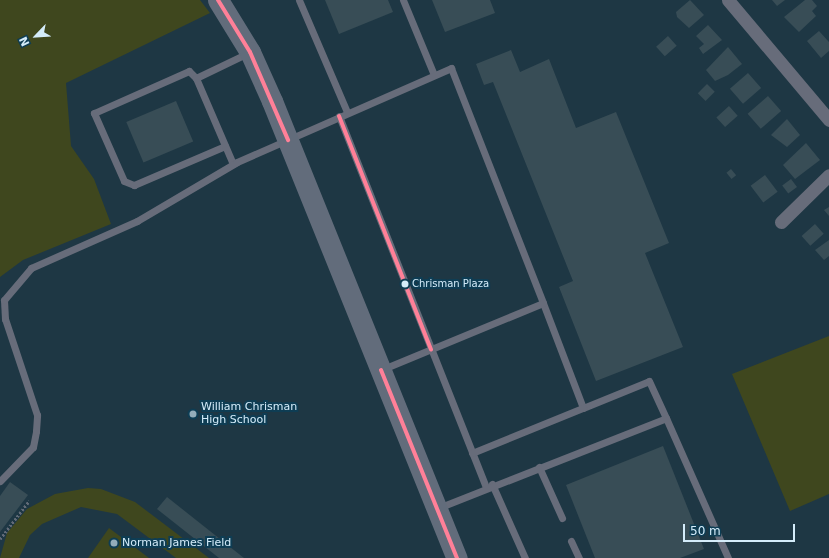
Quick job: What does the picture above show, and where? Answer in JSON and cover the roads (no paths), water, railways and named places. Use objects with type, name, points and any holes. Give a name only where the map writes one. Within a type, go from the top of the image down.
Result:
[{"type":"main road","points":[[218,0],[250,52],[288,140],[457,558]]},
{"type":"street","points":[[728,0],[829,120]]},
{"type":"street","points":[[781,222],[829,175]]},
{"type":"lane","points":[[299,0],[347,112]]},
{"type":"lane","points":[[403,0],[434,75]]},
{"type":"lane","points":[[196,78],[250,52]]},
{"type":"lane","points":[[0,481],[33,446],[36,431],[36,415],[5,319],[4,300],[16,283],[31,268],[137,221],[233,164],[347,112],[451,68],[583,408]]},
{"type":"lane","points":[[225,146],[134,185],[124,181],[94,114],[189,72],[196,78],[233,164]]},
{"type":"lane","points":[[339,116],[472,453],[526,558]]},
{"type":"lane","points":[[381,370],[543,303]]},
{"type":"lane","points":[[472,453],[649,381],[727,558]]},
{"type":"lane","points":[[437,509],[489,486],[666,418]]},
{"type":"lane","points":[[539,467],[562,518]]},
{"type":"lane","points":[[571,541],[579,558]]},
{"type":"place","name":"Chrisman Plaza","points":[[405,284]]},
{"type":"place","name":"William Chrisman High School","points":[[193,414]]},
{"type":"place","name":"Norman James Field","points":[[114,543]]}]
